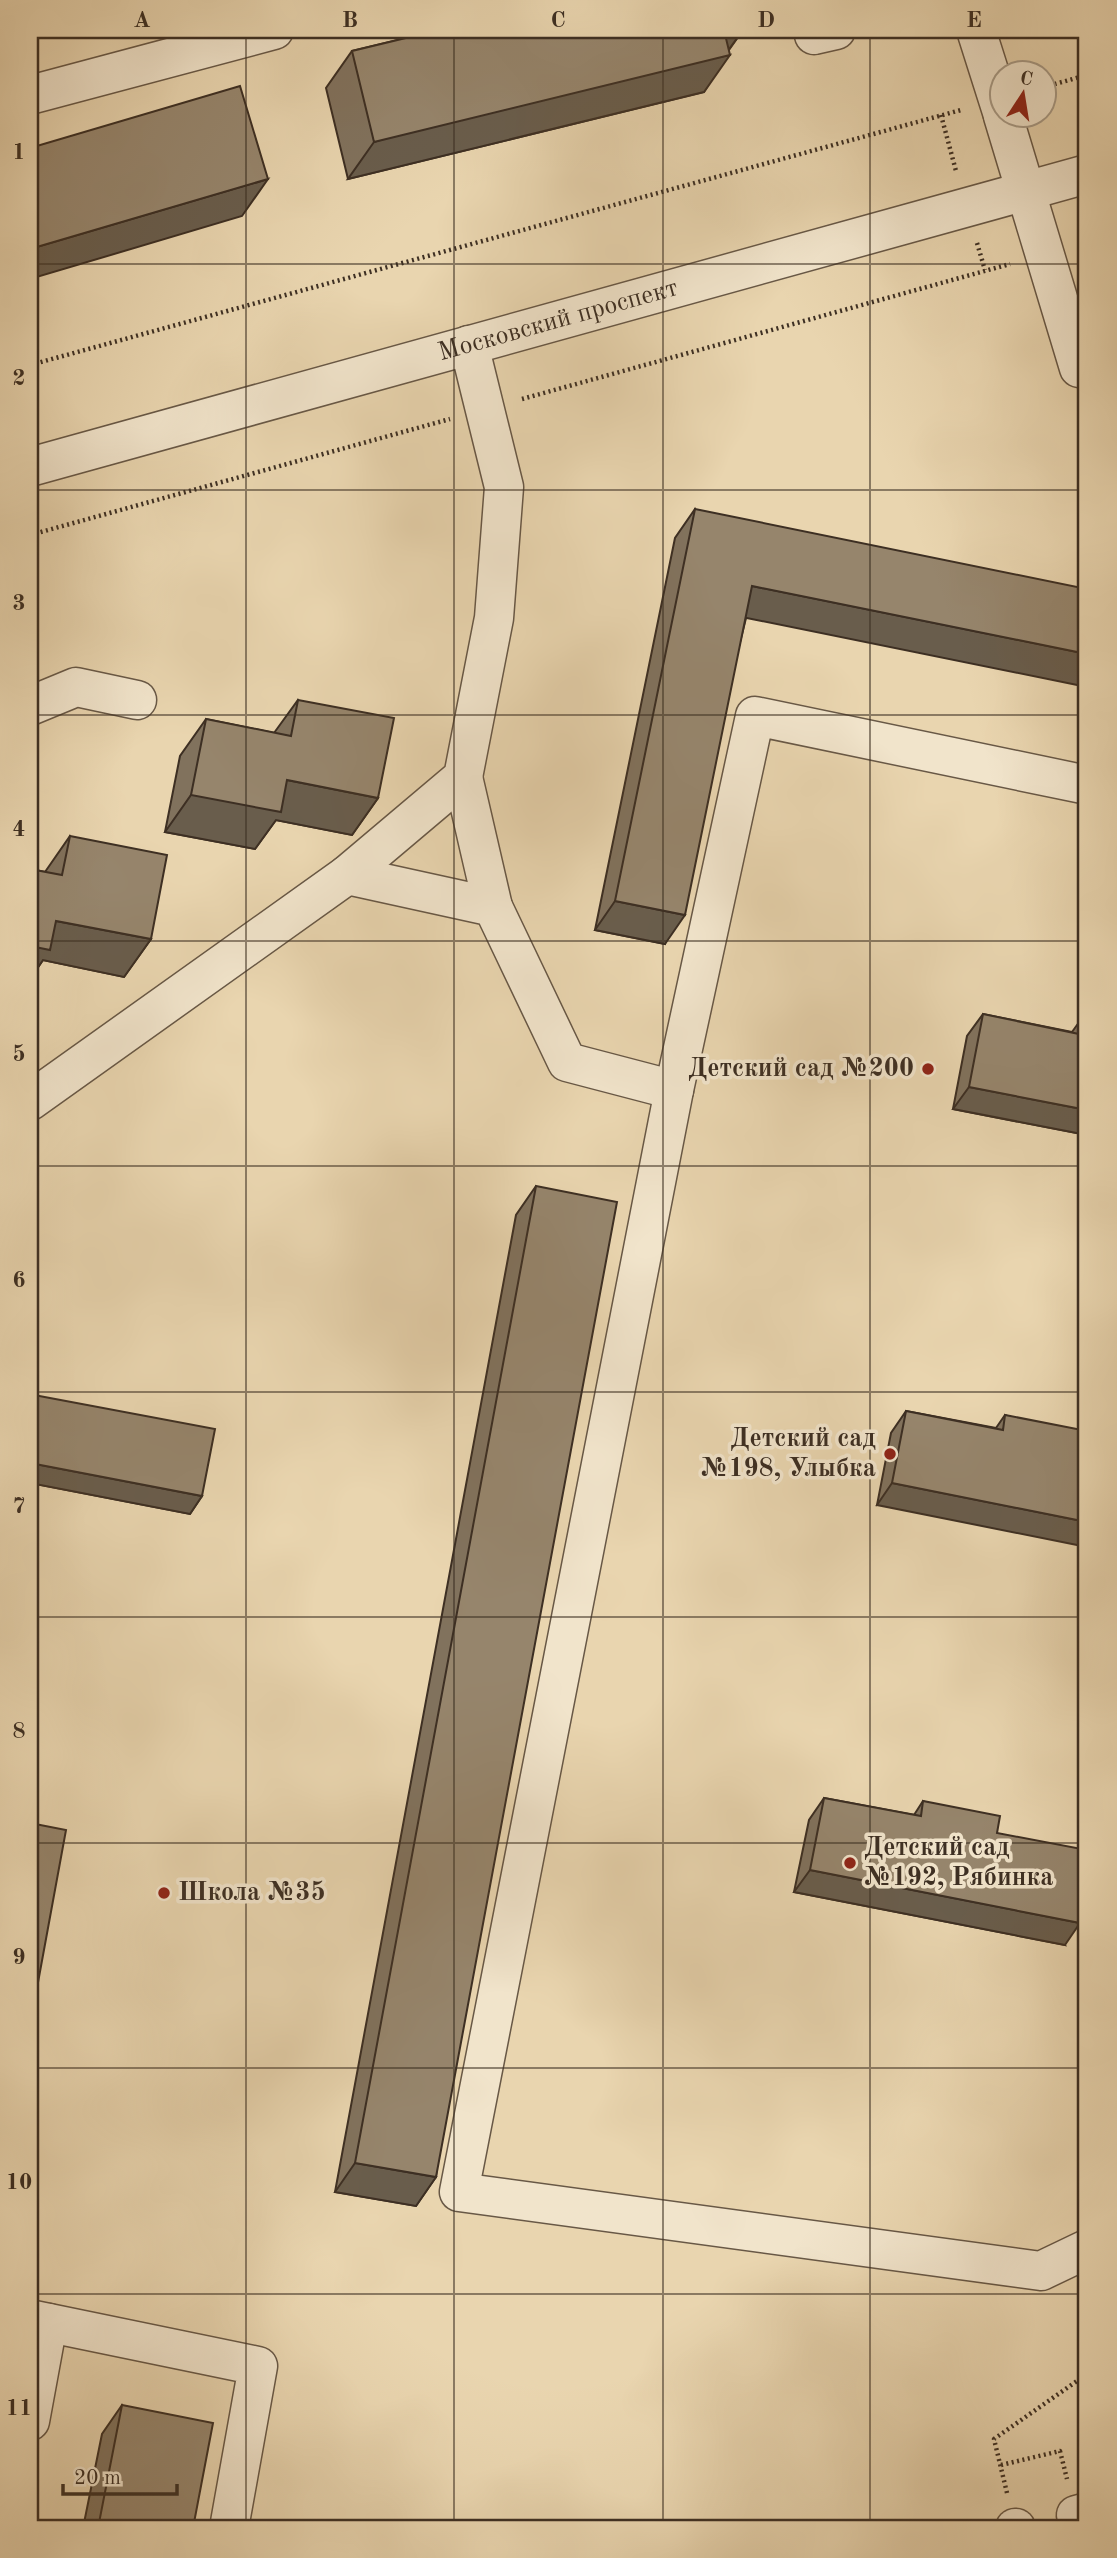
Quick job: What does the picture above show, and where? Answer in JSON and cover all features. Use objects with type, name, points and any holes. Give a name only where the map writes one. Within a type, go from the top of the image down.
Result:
[{"type":"street","points":[[30,96],[274,30]]},
{"type":"street","points":[[813,30],[814,35],[836,30]]},
{"type":"street","points":[[976,30],[988,69]]},
{"type":"street","points":[[1007,130],[1079,368],[1087,366]]},
{"type":"street","name":"Московский проспект","points":[[30,467],[1087,174]]},
{"type":"street","points":[[469,345],[504,487],[494,618],[463,777],[493,907],[567,1062],[674,1090]]},
{"type":"street","points":[[30,706],[76,687],[137,700]]},
{"type":"street","points":[[1087,785],[755,716],[674,1090],[459,2192],[1041,2271],[1087,2249]]},
{"type":"street","points":[[32,1096],[347,875],[463,777]]},
{"type":"street","points":[[347,875],[493,907]]},
{"type":"street","points":[[30,2421],[39,2321],[258,2366],[229,2528]]},
{"type":"path","points":[[1058,83],[1087,75]]},
{"type":"path","points":[[30,365],[963,109]]},
{"type":"path","points":[[941,115],[958,175]]},
{"type":"path","points":[[975,239],[985,271]]},
{"type":"path","points":[[30,535],[1044,254]]},
{"type":"path","points":[[1015,2528],[994,2439],[1087,2374]]},
{"type":"path","points":[[1000,2465],[1060,2451],[1082,2513]]},
{"type":"building","points":[[439,30],[724,30],[730,55],[374,142],[352,51]]},
{"type":"building","points":[[240,86],[268,179],[30,249],[30,148]]},
{"type":"building","points":[[695,509],[1087,589],[1087,654],[752,586],[685,915],[615,901]]},
{"type":"building","points":[[298,700],[394,718],[378,798],[287,780],[281,812],[191,795],[206,719],[291,736]]},
{"type":"building","points":[[70,836],[167,855],[151,939],[56,921],[50,950],[30,946],[30,869],[62,875]]},
{"type":"building","points":[[983,1014],[1079,1034],[1082,1018],[1087,1019],[1087,1110],[969,1087]]},
{"type":"building","points":[[536,1186],[617,1202],[436,2177],[355,2163]]},
{"type":"building","points":[[34,1395],[215,1429],[202,1496],[30,1463],[30,1419]]},
{"type":"building","points":[[906,1411],[1003,1430],[1005,1415],[1082,1430],[1079,1446],[1087,1448],[1087,1522],[892,1483]]},
{"type":"building","points":[[824,1798],[921,1816],[923,1801],[1000,1816],[997,1833],[1087,1850],[1087,1888],[1080,1923],[810,1870]]},
{"type":"building","points":[[30,1823],[66,1830],[30,2026]]},
{"type":"building","points":[[122,2405],[213,2423],[193,2528],[98,2528]]},
{"type":"building","points":[[1087,2520],[1087,2528],[1058,2528]]},
{"type":"place","name":"Детский сад №200","points":[[928,1069]]},
{"type":"place","name":"Детский сад №198, Улыбка","points":[[890,1454]]},
{"type":"place","name":"Детский сад №192, Рябинка","points":[[850,1863]]},
{"type":"place","name":"Школа №35","points":[[164,1893]]}]
